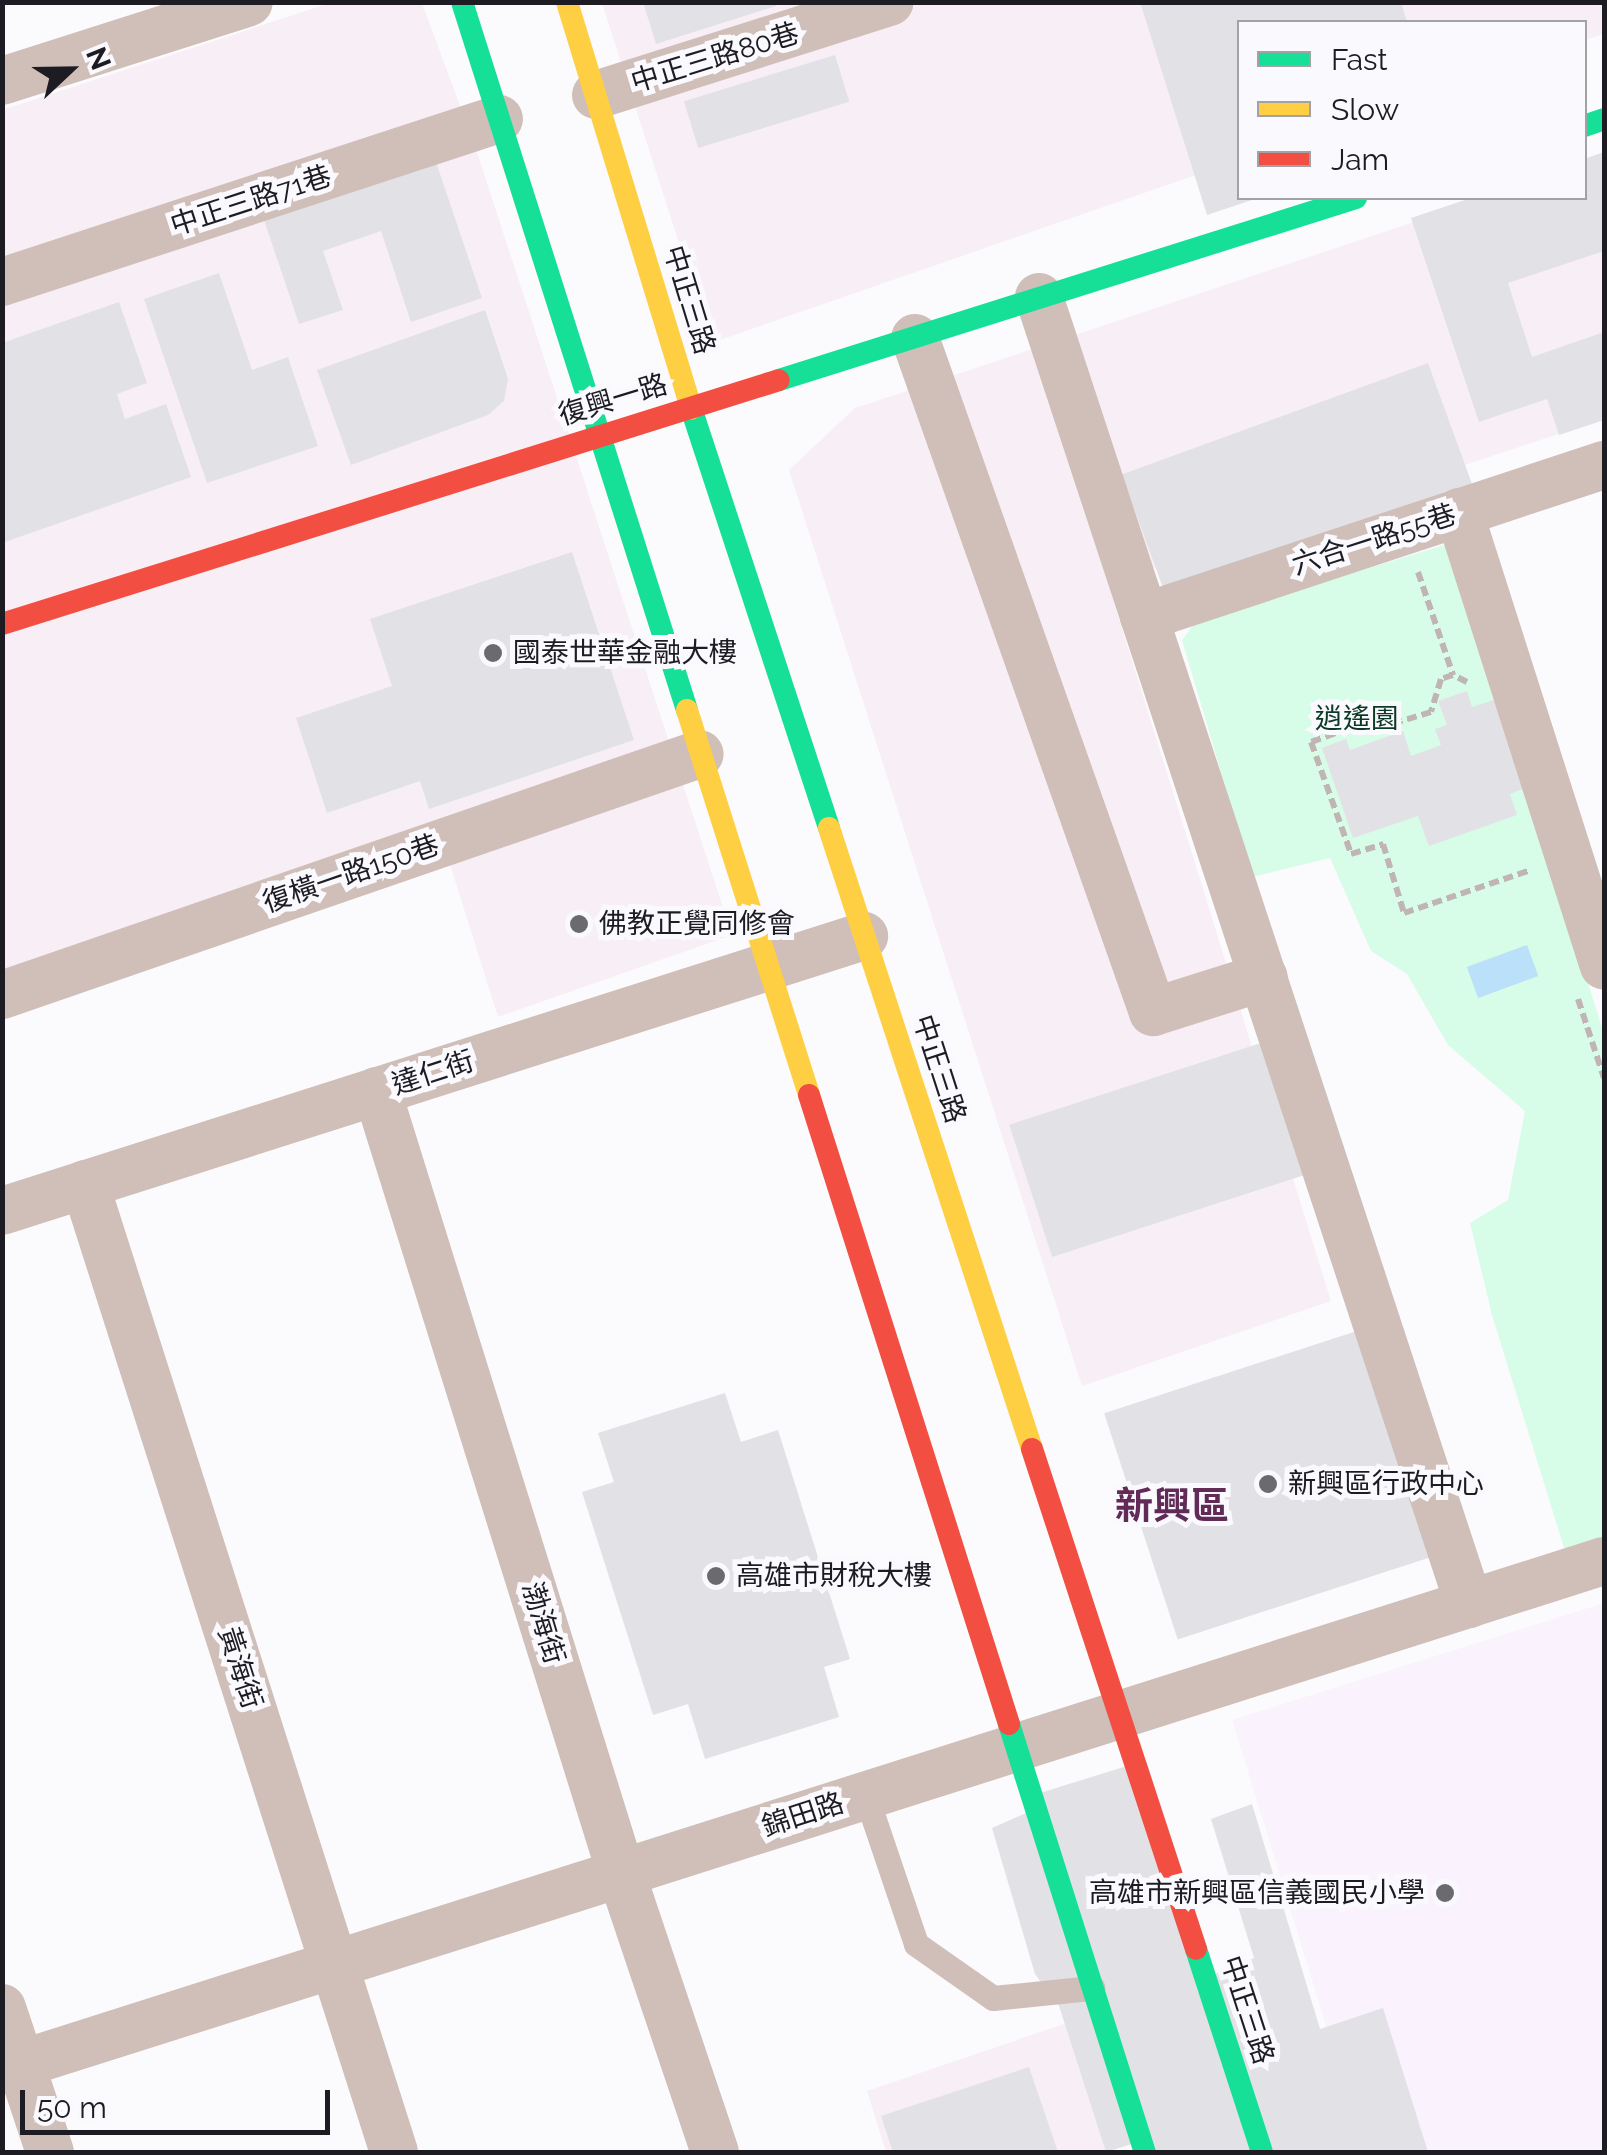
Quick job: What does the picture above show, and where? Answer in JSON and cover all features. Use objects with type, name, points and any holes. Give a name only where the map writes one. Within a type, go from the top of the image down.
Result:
[{"type":"street","points":[[2,81],[249,2]]},
{"type":"street","points":[[462,2],[1144,2152]]},
{"type":"street","name":"中正三路","points":[[567,2],[691,407],[1262,2152]]},
{"type":"street","name":"中正三路80巷","points":[[596,95],[890,2]]},
{"type":"street","name":"中正三路71巷","points":[[2,282],[499,119]]},
{"type":"street","name":"復興一路","points":[[2,624],[1350,200]]},
{"type":"street","points":[[1040,297],[1470,1604]]},
{"type":"street","points":[[915,338],[1154,1012],[1264,978]]},
{"type":"street","name":"六合一路55巷","points":[[1144,616],[1604,465]]},
{"type":"street","points":[[1459,512],[1590,978]]},
{"type":"street","name":"復橫一路150巷","points":[[2,995],[700,754]]},
{"type":"street","name":"達仁街","points":[[2,1210],[864,936]]},
{"type":"street","name":"渤海街","points":[[378,1091],[620,1874],[715,2152]]},
{"type":"street","name":"黃海街","points":[[85,1184],[394,2152]]},
{"type":"street","name":"錦田路","points":[[11,2068],[1604,1561]]},
{"type":"street","points":[[2,2008],[11,2068],[50,2152]]},
{"type":"lane","points":[[866,1796],[916,1944],[992,1998],[1092,1988]]},
{"type":"path","points":[[1404,530],[1453,675],[1474,690]]},
{"type":"path","points":[[1453,675],[1441,679],[1432,712],[1365,732],[1363,723],[1312,742],[1351,854],[1383,844],[1404,913],[1534,870]]},
{"type":"path","points":[[1590,978],[1604,1078]]},
{"type":"shaded area","points":[[1604,2],[1604,34],[1587,39],[1587,20],[1237,20],[1237,161],[711,343],[602,3]]},
{"type":"shaded area","points":[[330,3],[422,3],[475,146],[732,935],[498,1017],[437,823],[3,973],[2,110]]},
{"type":"shaded area","points":[[1604,158],[1604,419],[1108,583],[1331,1301],[1082,1386],[789,470],[855,408],[1480,200],[1587,200],[1587,164]]},
{"type":"shaded area","name":"高雄市新興區信義國民小學","points":[[1604,1603],[1604,2152],[1365,2152],[1232,1720]]},
{"type":"shaded area","points":[[1070,2022],[1112,2152],[886,2152],[867,2091]]},
{"type":"green space","name":"逍遙園","points":[[1451,543],[1604,1034],[1604,1538],[1565,1551],[1492,1315],[1470,1223],[1508,1200],[1525,1111],[1448,1045],[1407,974],[1371,951],[1330,858],[1252,877],[1182,640],[1196,621]]},
{"type":"water","points":[[1527,945],[1538,976],[1478,998],[1467,967]]},
{"type":"building","points":[[643,2],[775,2],[776,6],[656,44]]},
{"type":"building","points":[[1140,2],[1401,2],[1406,20],[1237,20],[1237,200],[1252,200],[1207,215]]},
{"type":"building","points":[[835,55],[849,102],[698,148],[684,101]]},
{"type":"building","points":[[1604,152],[1604,251],[1508,283],[1532,357],[1604,332],[1604,420],[1559,435],[1547,399],[1479,422],[1411,218],[1465,200],[1587,200],[1587,158]]},
{"type":"building","points":[[434,156],[482,298],[411,322],[381,231],[323,251],[343,310],[299,324],[262,214]]},
{"type":"building","points":[[219,273],[252,370],[288,357],[318,446],[207,483],[144,299]]},
{"type":"building","points":[[119,302],[147,383],[117,394],[125,419],[166,404],[191,477],[2,543],[2,343]]},
{"type":"building","points":[[485,310],[508,379],[504,401],[488,415],[351,465],[317,370]]},
{"type":"building","points":[[1428,363],[1473,487],[1167,599],[1122,474]]},
{"type":"building","name":"國泰世華金融大樓","points":[[572,552],[634,740],[429,809],[420,781],[327,813],[296,718],[392,686],[370,619]]},
{"type":"building","name":"逍遙園","points":[[1467,691],[1472,707],[1499,698],[1530,786],[1510,794],[1517,815],[1429,846],[1418,816],[1353,838],[1322,748],[1346,739],[1350,750],[1403,731],[1411,756],[1441,745],[1435,729],[1447,725],[1438,701]]},
{"type":"building","points":[[1267,1041],[1310,1173],[1052,1257],[1009,1125]]},
{"type":"building","name":"新興區行政中心","points":[[1360,1330],[1434,1556],[1178,1639],[1104,1413]]},
{"type":"building","name":"高雄市財稅大樓","points":[[725,1393],[741,1442],[778,1430],[850,1659],[824,1667],[839,1717],[705,1759],[688,1704],[653,1715],[582,1492],[614,1482],[598,1433]]},
{"type":"building","points":[[1146,1760],[1215,1974],[1254,1958],[1211,1819],[1252,1804],[1320,2029],[1383,2008],[1428,2152],[1153,2152],[1148,2139],[1106,2152],[1059,2006],[1035,1974],[992,1828],[1026,1813],[1040,1793]]},
{"type":"building","points":[[1029,2067],[1058,2152],[893,2152],[881,2116]]},
{"type":"traffic: fast","points":[[462,2],[687,710]]},
{"type":"traffic: fast","points":[[1587,125],[1604,119]]},
{"type":"traffic: fast","points":[[779,380],[1350,200]]},
{"type":"traffic: fast","points":[[691,408],[829,828]]},
{"type":"traffic: fast","points":[[1009,1724],[1145,2152]]},
{"type":"traffic: fast","points":[[1196,1949],[1262,2152]]},
{"type":"traffic: slow","points":[[567,2],[691,408]]},
{"type":"traffic: slow","points":[[687,710],[809,1095]]},
{"type":"traffic: slow","points":[[829,828],[1032,1449]]},
{"type":"traffic: jam","points":[[2,624],[779,380]]},
{"type":"traffic: jam","points":[[809,1095],[1009,1724]]},
{"type":"traffic: jam","points":[[1032,1449],[1196,1949]]},
{"type":"place","name":"國泰世華金融大樓","points":[[493,653]]},
{"type":"place","name":"佛教正覺同修會","points":[[579,924]]},
{"type":"place","name":"新興區行政中心","points":[[1268,1484]]},
{"type":"place","name":"高雄市財稅大樓","points":[[716,1576]]},
{"type":"place","name":"高雄市新興區信義國民小學","points":[[1445,1893]]},
{"type":"district","name":"新興區","points":[[1172,1506]]}]
